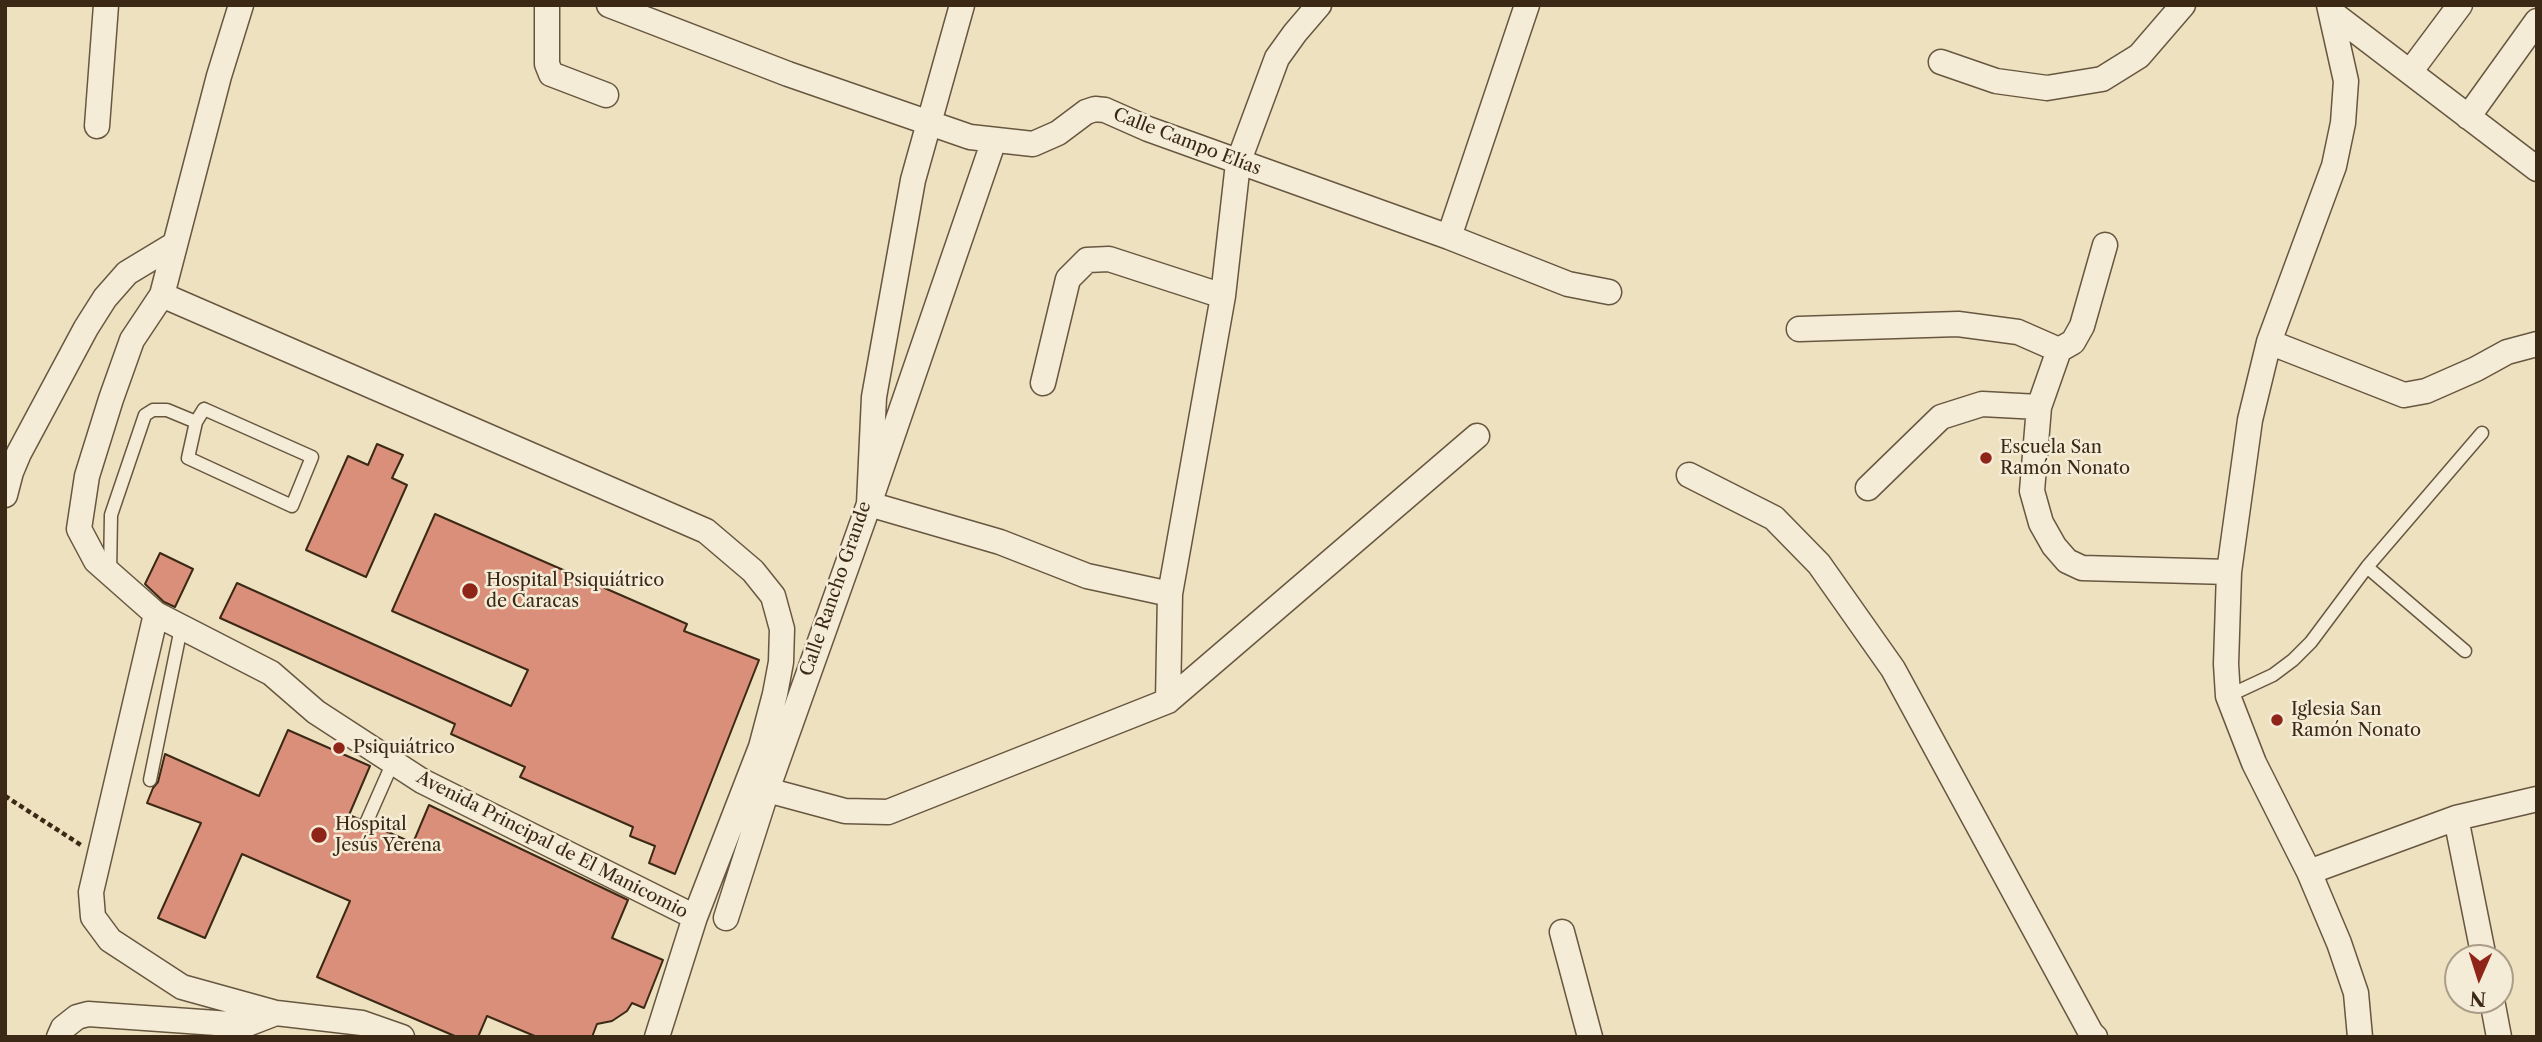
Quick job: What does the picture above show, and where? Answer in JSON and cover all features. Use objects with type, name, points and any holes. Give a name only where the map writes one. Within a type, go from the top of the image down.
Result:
[{"type":"street","points":[[97,126],[106,5]]},
{"type":"street","name":"Avenida Principal de El Manicomio","points":[[240,5],[162,295],[132,340],[87,476],[79,529],[96,561],[156,614],[271,673],[316,712],[422,781],[695,917]]},
{"type":"street","points":[[547,5],[547,64],[551,74],[606,95]]},
{"type":"street","name":"Calle Campo Elías","points":[[609,5],[788,74],[970,137],[1034,144],[1058,132],[1086,112],[1105,110],[1238,163],[1449,237],[1568,284],[1609,292]]},
{"type":"street","name":"Calle Rancho Grande","points":[[726,918],[767,790],[869,504],[874,397],[913,180],[962,5]]},
{"type":"street","points":[[1168,701],[1170,594],[1223,296],[1238,163],[1277,58],[1320,5]]},
{"type":"street","points":[[1449,237],[1527,5]]},
{"type":"street","points":[[1941,62],[1996,82],[2048,88],[2102,79],[2138,56],[2183,5]]},
{"type":"street","points":[[2410,72],[2460,5]]},
{"type":"street","points":[[2330,9],[2537,169]]},
{"type":"street","points":[[2330,9],[2346,81],[2343,123],[2330,177],[2269,342],[2250,420],[2229,572],[2226,664],[2228,696],[2254,763],[2309,872],[2339,943],[2356,993],[2360,1037]]},
{"type":"street","points":[[2468,117],[2537,20]]},
{"type":"street","points":[[994,140],[869,504],[1000,542],[1087,576],[1170,594]]},
{"type":"street","points":[[5,495],[19,453],[105,298],[127,273],[175,244]]},
{"type":"street","points":[[2105,245],[2082,326],[2073,342],[2059,350],[2039,407],[2032,491],[2040,523],[2067,561],[2082,568],[2229,572]]},
{"type":"street","points":[[1043,383],[1068,279],[1087,260],[1109,260],[1223,296]]},
{"type":"street","points":[[162,295],[706,531],[753,570],[772,596],[782,629],[781,662],[761,747],[695,917],[657,1037]]},
{"type":"street","points":[[1799,329],[1958,324],[2018,332],[2059,350]]},
{"type":"street","points":[[2269,342],[2404,395],[2426,391],[2507,352],[2537,344]]},
{"type":"street","points":[[1868,488],[1941,417],[1982,404],[2039,407]]},
{"type":"street","points":[[767,790],[845,811],[888,812],[1168,701],[1477,436]]},
{"type":"street","points":[[1689,475],[1774,518],[1819,564],[1893,668],[2095,1037]]},
{"type":"street","points":[[156,614],[91,892],[93,917],[110,940],[182,987],[276,1013],[351,1021],[402,1037]]},
{"type":"street","points":[[2309,872],[2456,818],[2537,799]]},
{"type":"street","points":[[2456,818],[2481,944]]},
{"type":"street","points":[[1562,932],[1590,1037]]},
{"type":"street","points":[[59,1037],[63,1028],[76,1017],[88,1014],[245,1025],[276,1013]]},
{"type":"street","points":[[2495,1014],[2499,1037]]},
{"type":"lane","points":[[204,409],[313,457],[292,506],[188,458],[196,422],[204,409]]},
{"type":"lane","points":[[110,574],[111,515],[145,415],[153,410],[167,411],[196,422]]},
{"type":"lane","points":[[2228,696],[2273,675],[2311,642],[2367,567],[2482,433]]},
{"type":"lane","points":[[2367,567],[2465,651]]},
{"type":"lane","points":[[149,780],[181,628]]},
{"type":"lane","points":[[367,821],[393,762]]},
{"type":"path","points":[[5,796],[99,857]]},
{"type":"building","points":[[377,444],[403,455],[392,478],[407,485],[366,577],[306,550],[348,456],[368,465]]},
{"type":"building","points":[[435,514],[687,624],[684,631],[759,660],[675,874],[649,863],[655,846],[630,836],[633,827],[520,777],[525,767],[451,734],[455,724],[220,618],[237,583],[511,706],[528,670],[392,611]]},
{"type":"building","points":[[160,553],[193,569],[175,607],[164,602],[145,584]]},
{"type":"building","name":"Hospital Jesús Yerena","points":[[288,730],[370,766],[349,815],[359,819],[363,829],[369,830],[374,826],[413,843],[429,805],[628,900],[612,938],[663,960],[644,1008],[632,1003],[627,1011],[612,1021],[597,1024],[592,1037],[537,1037],[487,1016],[478,1037],[457,1037],[317,977],[350,901],[242,854],[205,938],[158,918],[201,823],[147,803],[158,782],[165,754],[259,796]]},
{"type":"place","name":"Escuela San Ramón Nonato","points":[[1986,458]]},
{"type":"place","name":"Hospital Psiquiátrico de Caracas","points":[[470,591]]},
{"type":"place","name":"Iglesia San Ramón Nonato","points":[[2277,720]]},
{"type":"place","name":"Psiquiátrico","points":[[339,748]]},
{"type":"place","name":"Hospital Jesús Yerena","points":[[319,835]]}]
